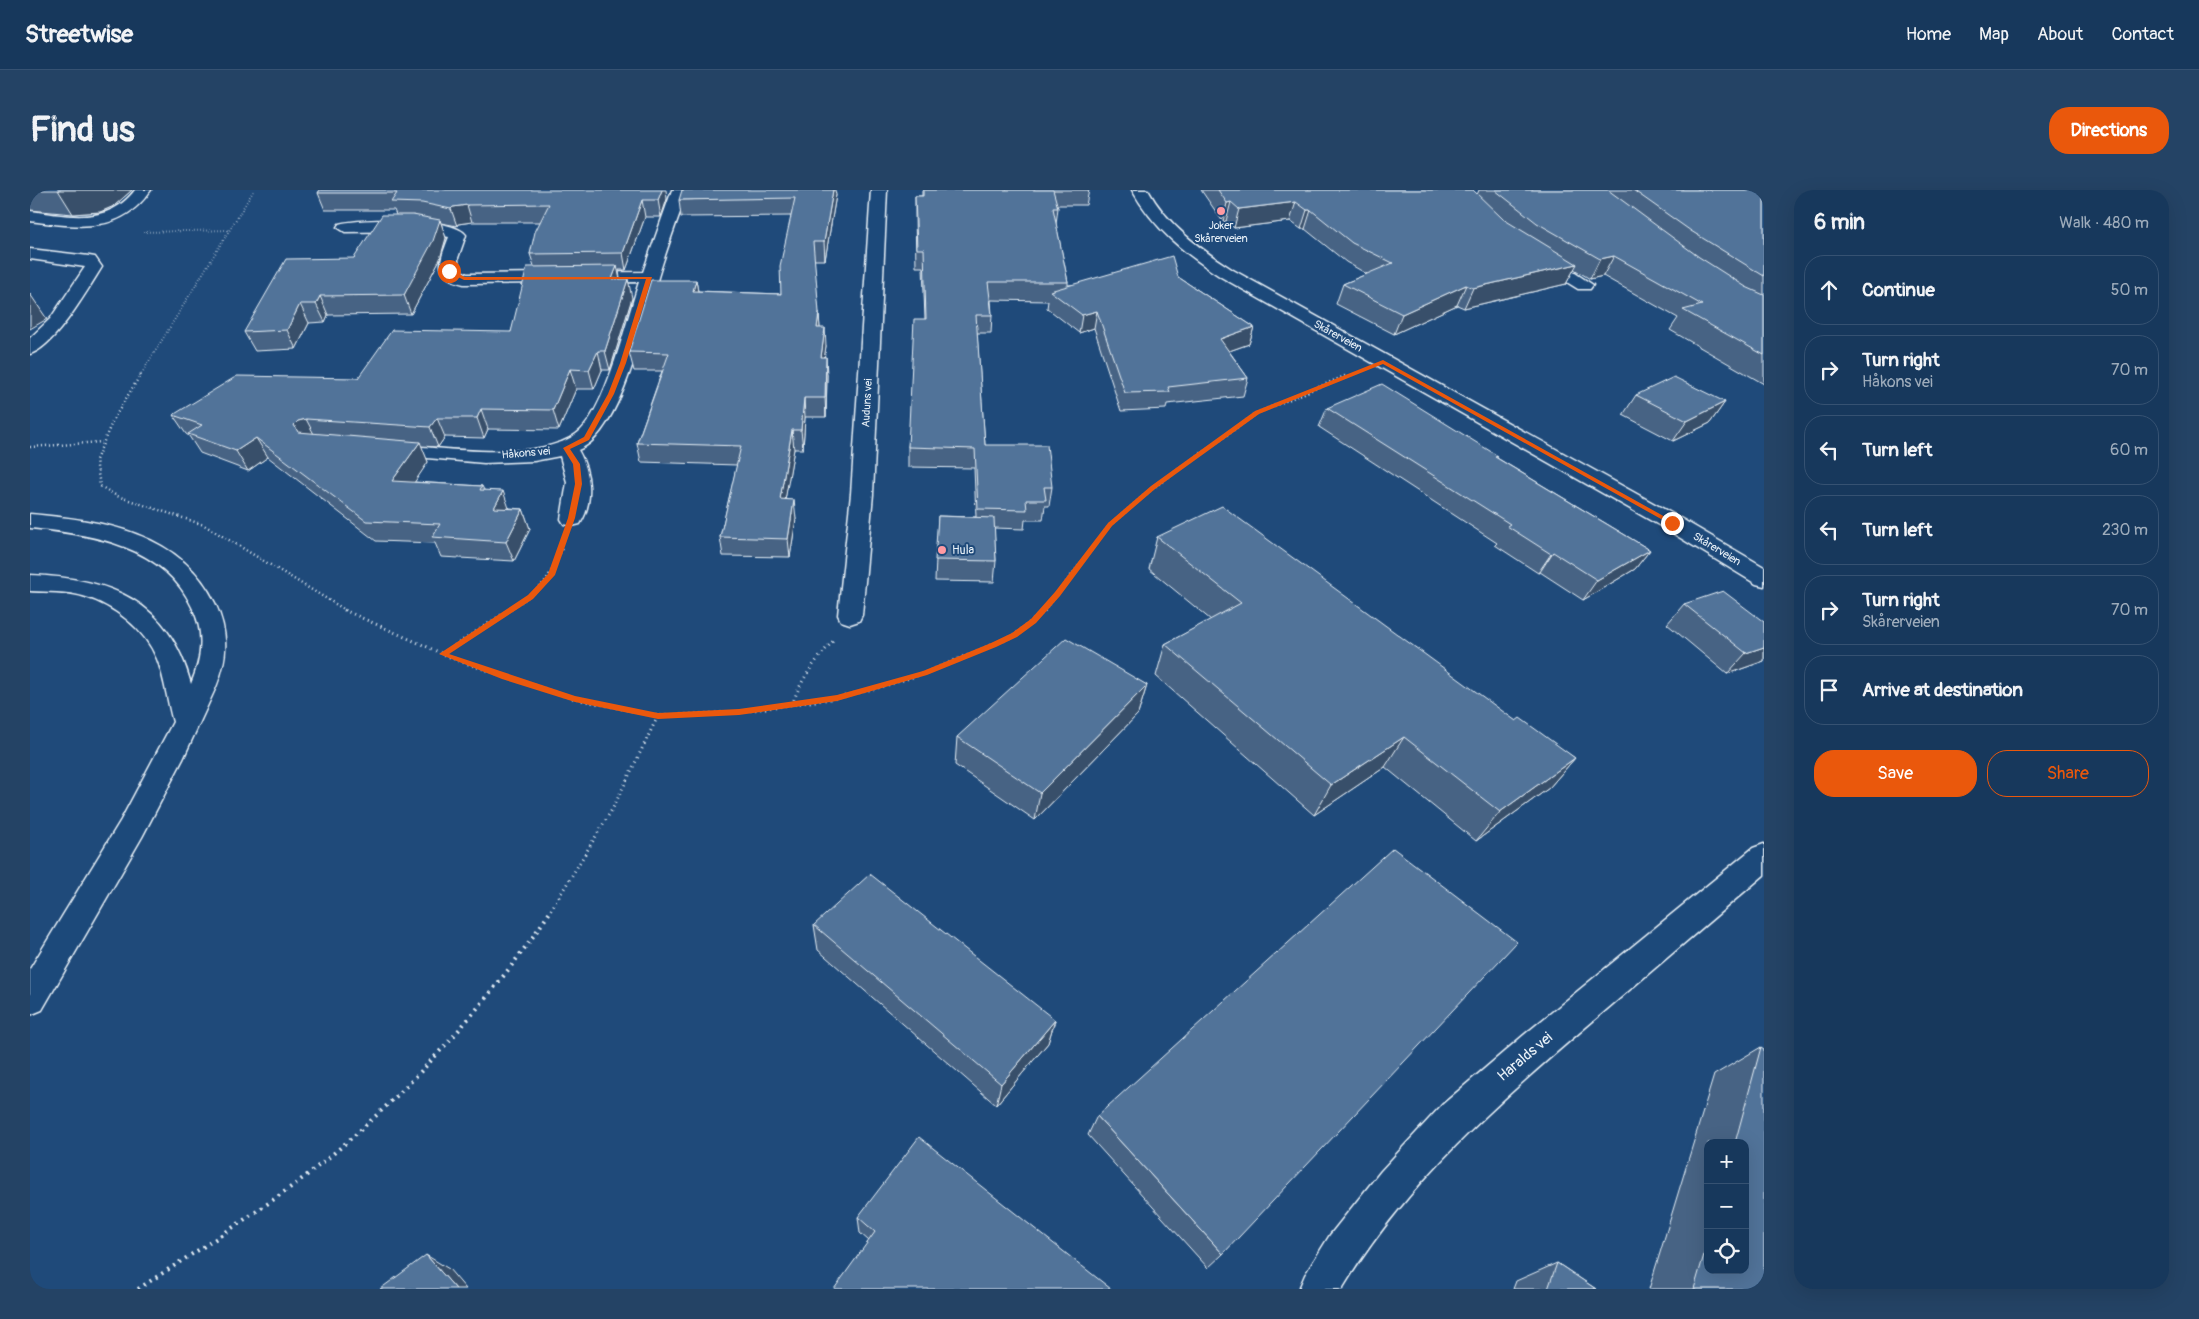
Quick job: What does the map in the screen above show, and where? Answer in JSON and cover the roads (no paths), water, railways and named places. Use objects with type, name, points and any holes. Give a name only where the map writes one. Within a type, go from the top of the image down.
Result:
[{"type":"main road","points":[[30,216],[68,221],[99,222],[118,216],[137,202],[144,190]]},
{"type":"main road","name":"Auduns vei","points":[[850,615],[862,494],[879,190]]},
{"type":"main road","name":"Skårerveien","points":[[1140,190],[1164,224],[1199,255],[1257,291],[1672,523],[1764,578]]},
{"type":"main road","name":"Håkons vei","points":[[365,449],[491,456],[546,453],[566,448],[586,438],[607,402],[623,363],[674,191]]},
{"type":"main road","points":[[345,227],[390,226],[452,232],[458,235],[450,258],[449,271],[464,279],[649,277]]},
{"type":"main road","points":[[1526,249],[1584,285]]},
{"type":"main road","points":[[30,254],[89,261],[94,267],[56,324],[30,348]]},
{"type":"main road","points":[[566,448],[579,473],[572,518]]},
{"type":"main road","points":[[30,520],[81,526],[116,535],[144,546],[172,563],[189,579],[204,602],[210,621],[214,648],[204,684],[142,812],[30,999]]},
{"type":"main road","points":[[30,583],[90,590],[118,601],[143,619],[161,641],[171,659],[186,722]]},
{"type":"main road","name":"Haralds vei","points":[[1319,1289],[1344,1249],[1394,1184],[1455,1118],[1536,1047],[1764,857]]},
{"type":"place","name":"Joker Skårerveien","points":[[1221,211]]},
{"type":"place","name":"Hula","points":[[942,550]]}]
